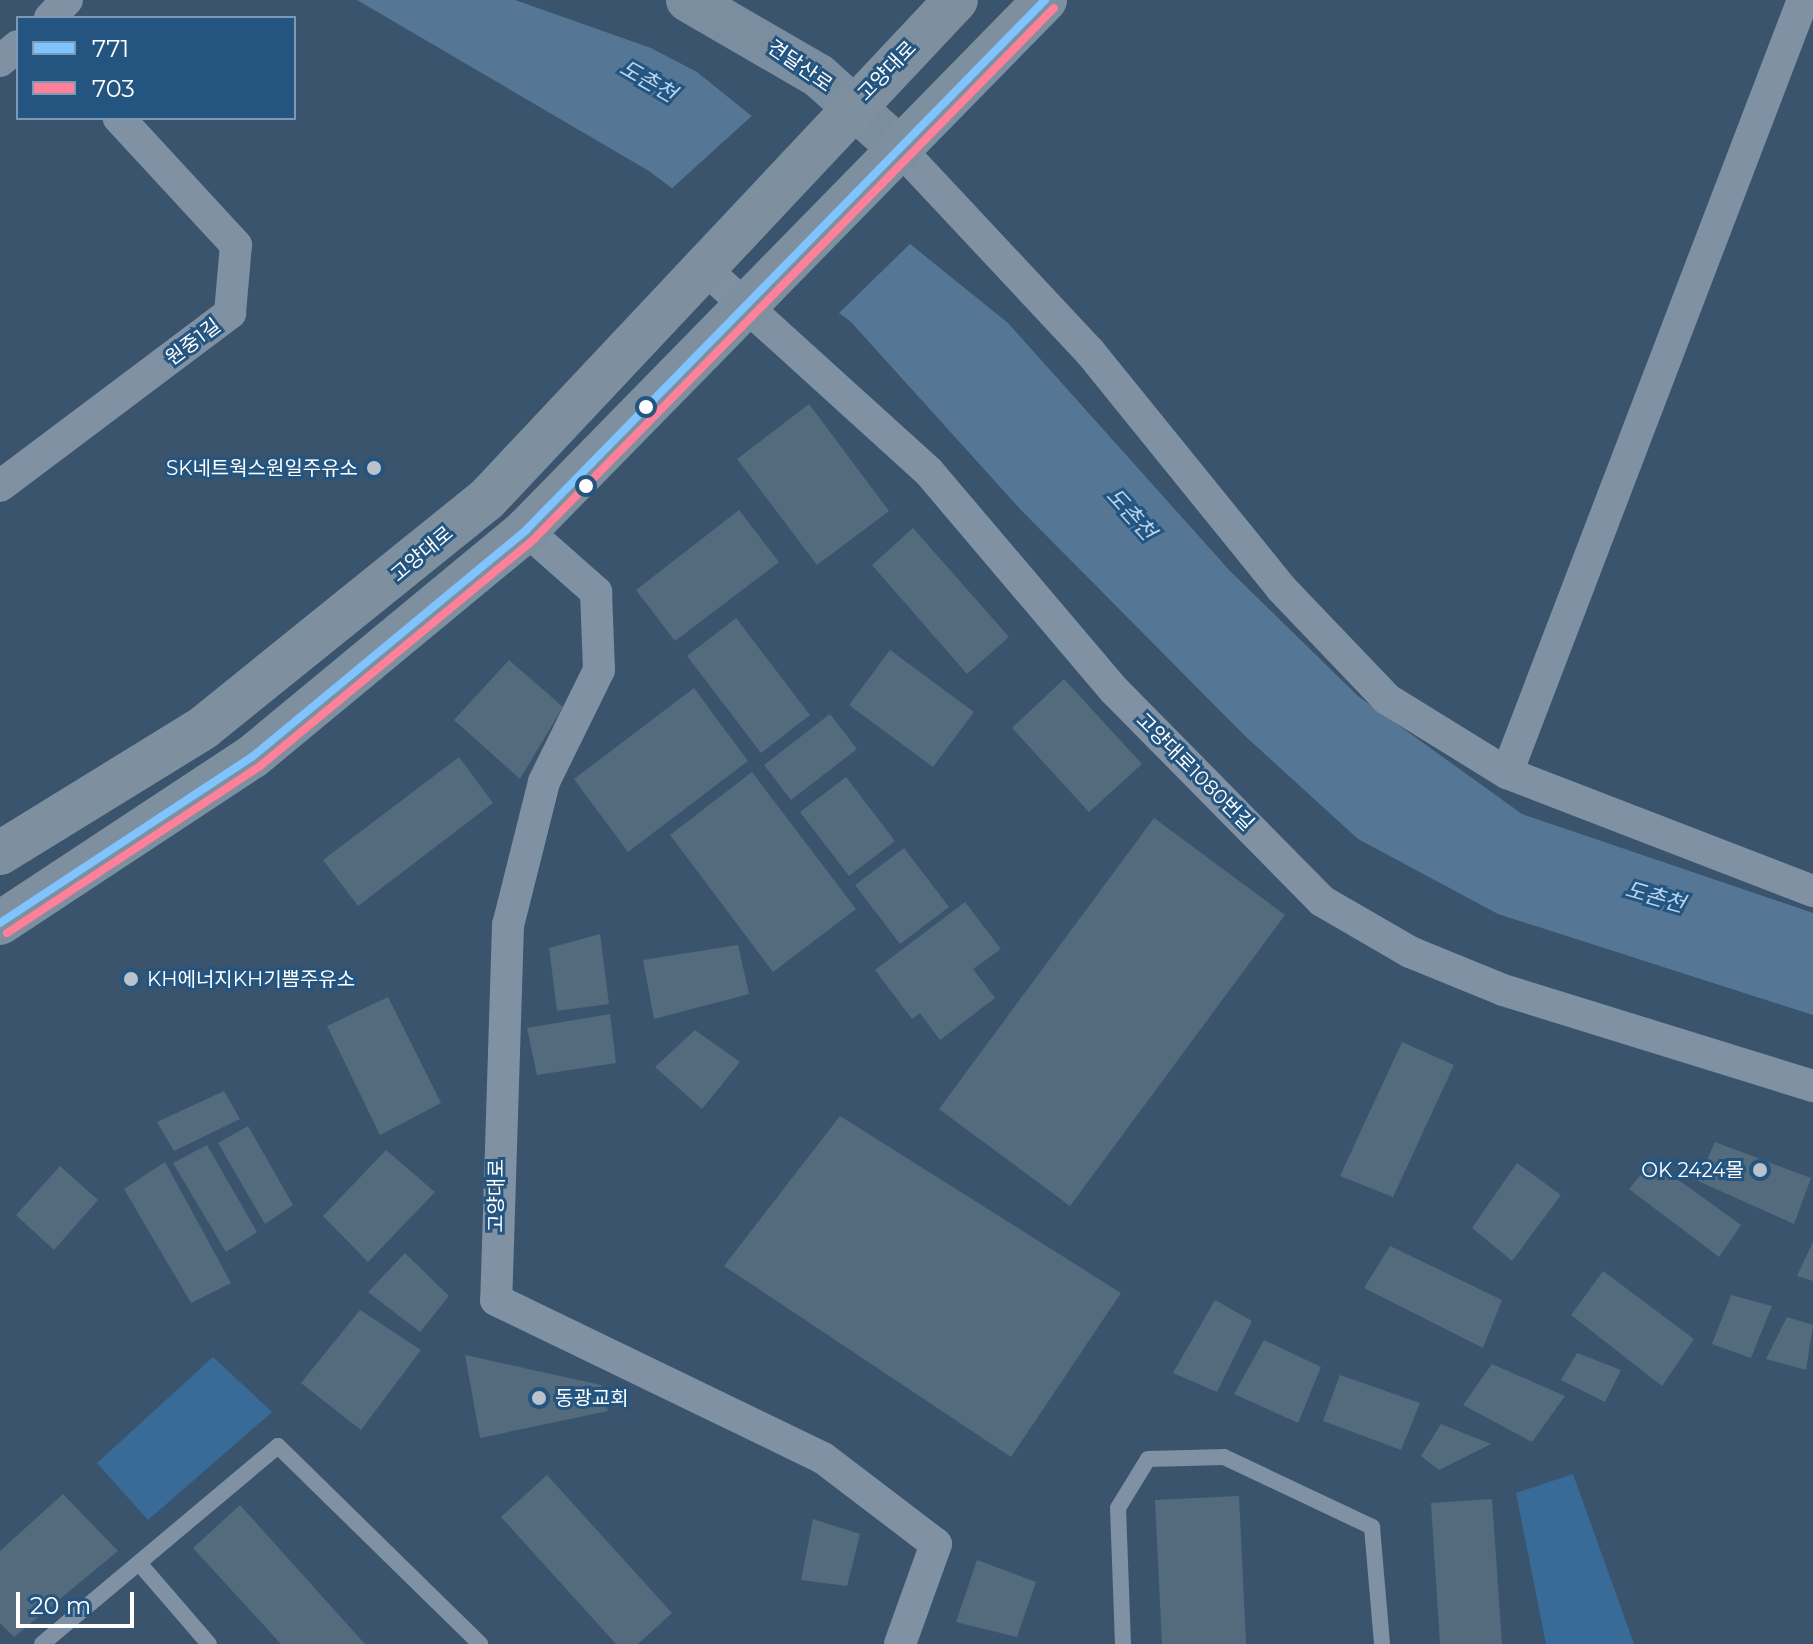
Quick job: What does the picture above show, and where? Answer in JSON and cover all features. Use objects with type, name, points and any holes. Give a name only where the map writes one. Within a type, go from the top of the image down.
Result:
[{"type":"main road","name":"고양대로","points":[[0,853],[203,728],[475,510],[956,0]]},
{"type":"main road","points":[[0,923],[252,757],[526,530],[1045,0]]},
{"type":"street","points":[[52,16],[67,0]]},
{"type":"street","name":"견달산로","points":[[688,0],[778,48],[853,106],[900,149]]},
{"type":"street","points":[[1507,773],[1803,0]]},
{"type":"street","points":[[0,61],[16,48]]},
{"type":"street","name":"원중1길","points":[[0,486],[230,313],[236,245],[121,120]]},
{"type":"street","points":[[900,149],[1090,352],[1281,588],[1387,699],[1507,773],[1813,891]]},
{"type":"street","name":"고양대로1080번길","points":[[710,259],[758,294],[929,472],[1114,690],[1322,901],[1410,952],[1503,990],[1813,1086]]},
{"type":"street","name":"고양대로","points":[[526,530],[596,592],[599,670],[544,782],[508,925],[496,1300],[823,1458],[936,1544],[900,1644]]},
{"type":"lane","points":[[42,1644],[278,1446],[480,1644]]},
{"type":"lane","points":[[1123,1644],[1118,1508],[1148,1459],[1224,1457],[1372,1527],[1382,1644]]},
{"type":"lane","points":[[139,1563],[209,1644]]},
{"type":"shaded area","points":[[213,1357],[272,1412],[148,1520],[97,1463]]},
{"type":"shaded area","points":[[1573,1474],[1634,1644],[1546,1644],[1516,1493]]},
{"type":"water","name":"도촌천","points":[[357,0],[515,0],[651,48],[697,72],[1008,323],[1230,571],[1358,696],[1522,814],[1813,913],[1813,1015],[1498,914],[1358,839],[1244,735],[1021,510],[851,322],[649,171]]},
{"type":"pier","points":[[755,113],[914,240],[836,316],[669,191]]},
{"type":"building","points":[[809,404],[889,511],[817,565],[737,459]]},
{"type":"building","points":[[739,510],[779,562],[675,641],[636,590]]},
{"type":"building","points":[[913,528],[1009,637],[967,674],[872,565]]},
{"type":"building","points":[[736,618],[810,715],[761,753],[687,656]]},
{"type":"building","points":[[890,650],[974,712],[933,767],[849,705]]},
{"type":"building","points":[[509,660],[563,707],[520,779],[454,720]]},
{"type":"building","points":[[1064,679],[1142,764],[1089,812],[1012,728]]},
{"type":"building","points":[[694,688],[748,761],[628,852],[574,779]]},
{"type":"building","points":[[830,714],[857,749],[791,800],[764,765]]},
{"type":"building","points":[[459,757],[493,803],[358,906],[323,860]]},
{"type":"building","points":[[752,772],[856,909],[773,972],[670,835]]},
{"type":"building","points":[[846,777],[895,841],[849,876],[800,812]]},
{"type":"building","points":[[1154,818],[1285,915],[1070,1206],[939,1109]]},
{"type":"building","points":[[904,848],[949,907],[900,944],[855,885]]},
{"type":"building","points":[[965,902],[1001,949],[973,969],[995,998],[940,1040],[920,1013],[912,1019],[875,970]]},
{"type":"building","points":[[600,934],[609,1004],[557,1011],[549,948]]},
{"type":"building","points":[[738,945],[749,994],[654,1019],[643,960]]},
{"type":"building","points":[[388,997],[441,1103],[380,1135],[327,1026]]},
{"type":"building","points":[[610,1014],[616,1063],[537,1075],[527,1028]]},
{"type":"building","points":[[695,1030],[740,1062],[702,1109],[655,1067]]},
{"type":"building","points":[[1402,1042],[1454,1065],[1393,1197],[1340,1176]]},
{"type":"building","points":[[224,1091],[240,1119],[174,1151],[157,1122]]},
{"type":"building","points":[[840,1116],[1121,1293],[1011,1457],[724,1266]]},
{"type":"building","points":[[248,1126],[293,1205],[265,1224],[218,1143]]},
{"type":"building","points":[[1715,1142],[1811,1178],[1794,1224],[1698,1181]]},
{"type":"building","points":[[207,1145],[257,1232],[226,1252],[173,1163]]},
{"type":"building","points":[[386,1150],[435,1192],[368,1262],[323,1216]]},
{"type":"building","points":[[1652,1161],[1741,1225],[1719,1257],[1629,1189]]},
{"type":"building","points":[[165,1162],[231,1283],[191,1303],[124,1189]]},
{"type":"building","points":[[1517,1163],[1561,1195],[1512,1261],[1472,1228]]},
{"type":"building","points":[[60,1166],[98,1200],[54,1250],[16,1215]]},
{"type":"building","points":[[1813,1242],[1813,1281],[1797,1276]]},
{"type":"building","points":[[1390,1246],[1502,1300],[1483,1348],[1364,1288]]},
{"type":"building","points":[[405,1253],[449,1296],[420,1332],[368,1292]]},
{"type":"building","points":[[1603,1271],[1694,1339],[1662,1386],[1571,1315]]},
{"type":"building","points":[[1731,1295],[1772,1306],[1751,1358],[1712,1344]]},
{"type":"building","points":[[1215,1300],[1252,1321],[1217,1392],[1173,1373]]},
{"type":"building","points":[[360,1310],[421,1350],[361,1430],[301,1383]]},
{"type":"building","points":[[1787,1317],[1813,1325],[1806,1370],[1766,1359]]},
{"type":"building","points":[[1264,1340],[1321,1367],[1298,1423],[1234,1394]]},
{"type":"building","points":[[1577,1353],[1621,1370],[1605,1402],[1561,1380]]},
{"type":"building","name":"동광교회","points":[[465,1355],[601,1385],[608,1411],[480,1438]]},
{"type":"building","points":[[1492,1364],[1565,1396],[1532,1442],[1463,1405]]},
{"type":"building","points":[[1340,1375],[1420,1403],[1401,1450],[1323,1421]]},
{"type":"building","points":[[1441,1424],[1491,1444],[1439,1470],[1421,1456]]},
{"type":"building","points":[[547,1475],[672,1613],[638,1644],[616,1644],[501,1517]]},
{"type":"building","points":[[63,1494],[118,1551],[14,1637],[0,1623],[0,1551]]},
{"type":"building","points":[[1239,1496],[1246,1644],[1162,1644],[1155,1500]]},
{"type":"building","points":[[1492,1499],[1502,1644],[1440,1644],[1431,1503]]},
{"type":"building","points":[[240,1505],[365,1644],[281,1644],[193,1548]]},
{"type":"building","points":[[813,1519],[860,1534],[847,1586],[801,1580]]},
{"type":"building","points":[[977,1560],[1036,1582],[1017,1637],[956,1622]]},
{"type":"transit line","name":"771","points":[[0,923],[252,757],[526,530],[1045,0]]},
{"type":"transit line","name":"703","points":[[7,933],[260,766],[534,539],[1054,8]]},
{"type":"place","name":"SK네트웍스원일주유소","points":[[374,468]]},
{"type":"place","name":"KH에너지KH기쁨주유소","points":[[131,979]]},
{"type":"place","name":"OK 2424몰","points":[[1760,1170]]},
{"type":"place","name":"동광교회","points":[[539,1398]]}]
